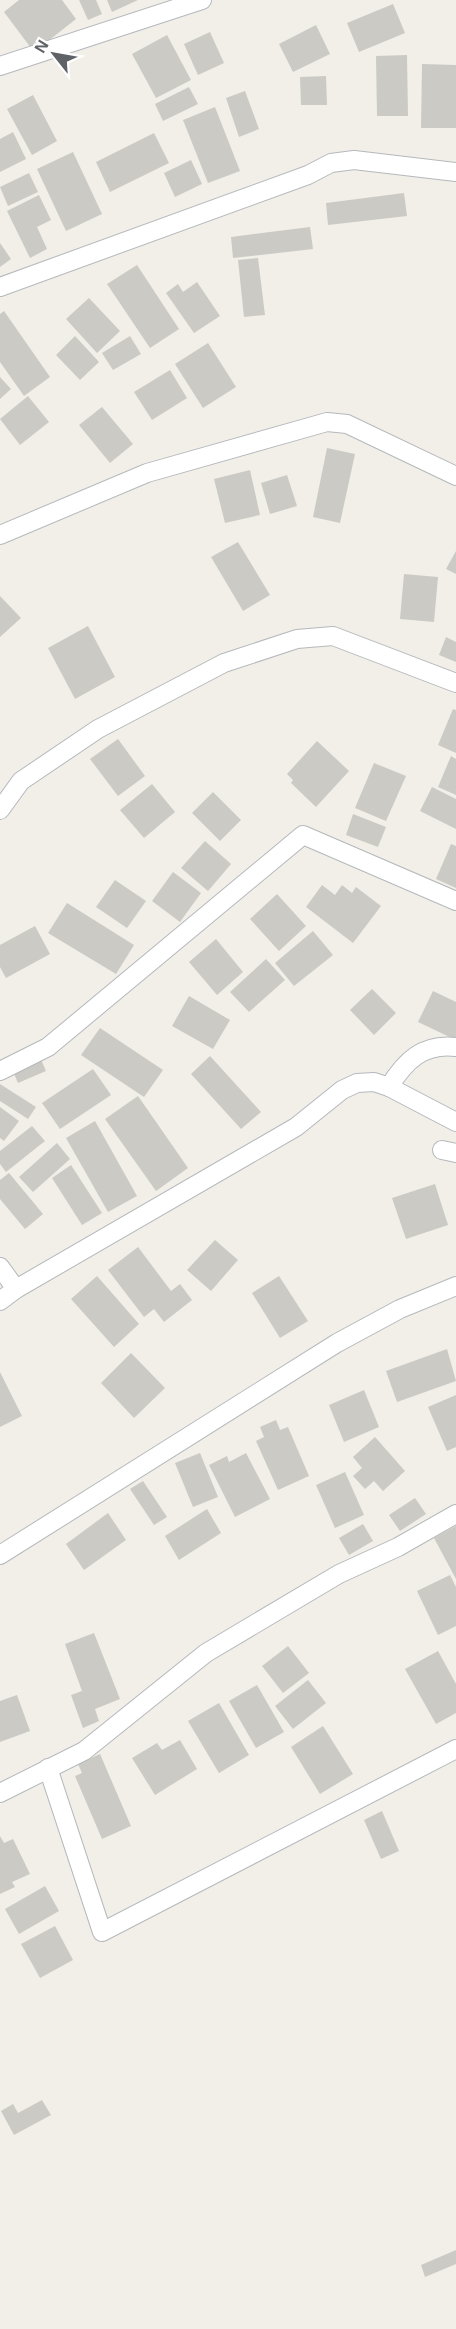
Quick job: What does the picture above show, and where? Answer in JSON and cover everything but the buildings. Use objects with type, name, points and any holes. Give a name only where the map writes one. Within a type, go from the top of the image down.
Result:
[{"type":"street","points":[[0,66],[202,0]]},
{"type":"street","points":[[0,287],[308,175],[331,163],[354,160],[456,172]]},
{"type":"street","points":[[0,535],[147,472],[327,422],[348,424],[456,476]]},
{"type":"street","points":[[0,810],[21,781],[98,729],[224,663],[297,639],[333,636],[456,683]]},
{"type":"street","points":[[0,1071],[48,1047],[303,835],[456,901]]},
{"type":"street","points":[[389,1088],[412,1057],[428,1048],[456,1047]]},
{"type":"street","points":[[0,1301],[16,1289],[296,1127],[342,1090],[357,1083],[374,1082],[456,1122]]},
{"type":"street","points":[[0,1268],[16,1289]]},
{"type":"street","points":[[0,1555],[337,1343],[400,1309],[456,1287]]},
{"type":"street","points":[[0,1793],[84,1750],[206,1653],[339,1574],[398,1547],[456,1514]]},
{"type":"street","points":[[48,1768],[102,1932],[456,1749]]}]
